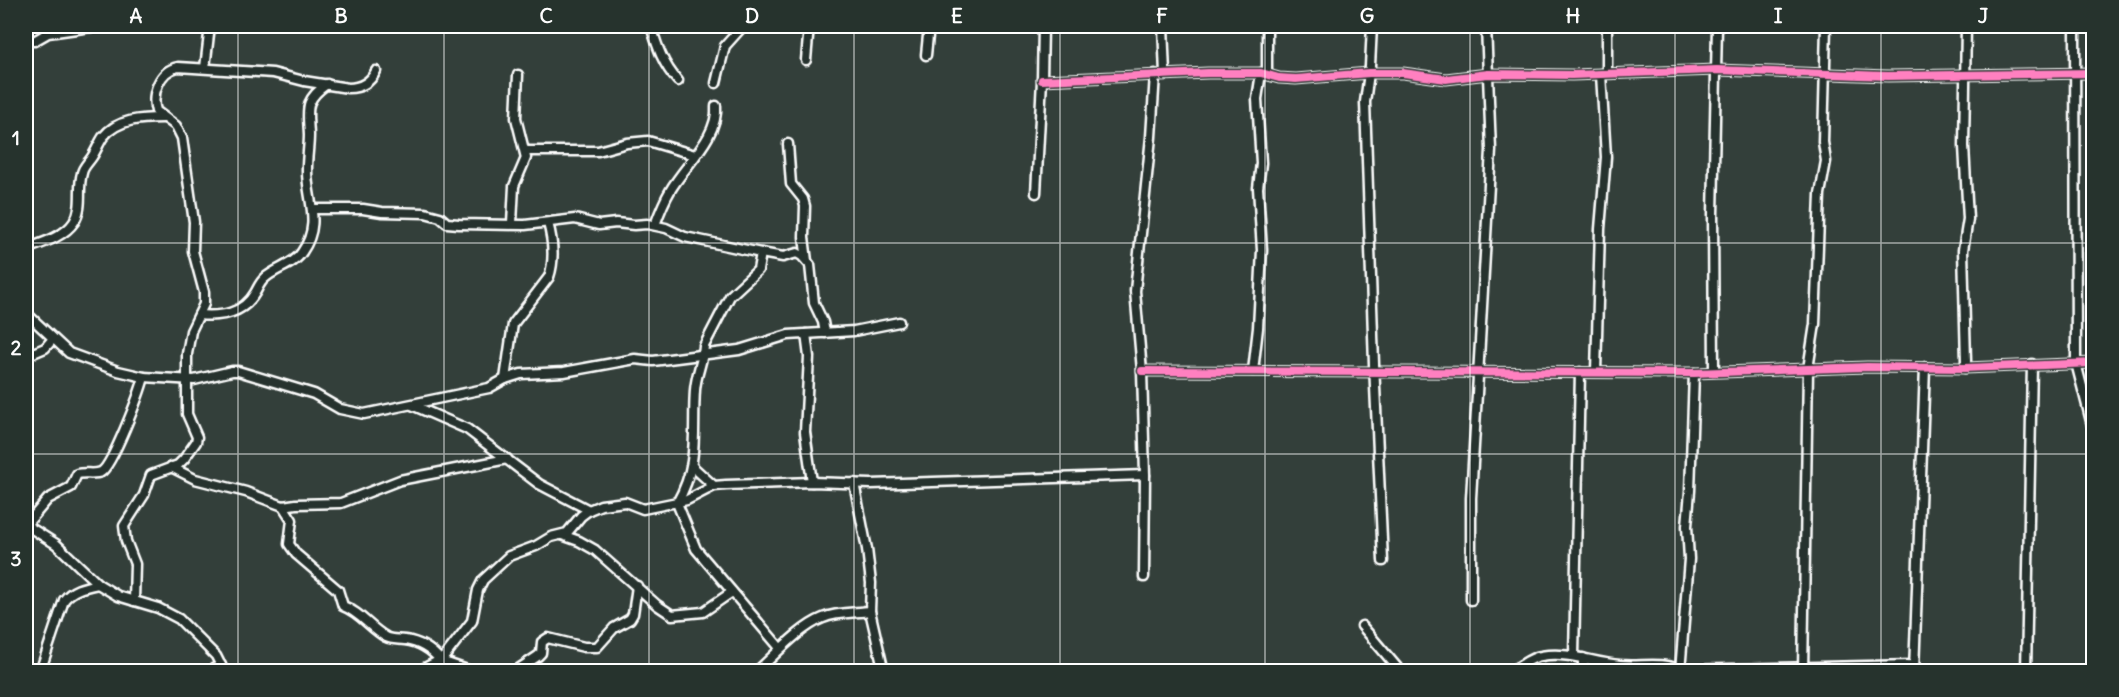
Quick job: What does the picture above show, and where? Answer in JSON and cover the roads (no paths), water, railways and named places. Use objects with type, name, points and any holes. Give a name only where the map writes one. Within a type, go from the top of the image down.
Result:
[{"type":"street","points":[[26,40],[34,41],[48,33],[98,26]]},
{"type":"street","points":[[205,68],[210,26]]},
{"type":"street","points":[[651,26],[658,51],[678,81]]},
{"type":"street","points":[[716,83],[725,46],[741,31],[743,26]]},
{"type":"street","points":[[806,60],[809,26]]},
{"type":"street","points":[[926,55],[929,26]]},
{"type":"street","points":[[1036,193],[1043,26]]},
{"type":"street","points":[[1163,26],[1165,74]]},
{"type":"street","points":[[1253,371],[1262,250],[1258,188],[1261,163],[1257,99],[1264,73],[1267,26]]},
{"type":"street","points":[[1372,26],[1365,102],[1383,561]]},
{"type":"street","points":[[1471,600],[1471,498],[1491,150],[1486,26]]},
{"type":"street","points":[[1596,372],[1600,229],[1606,157],[1604,74],[1606,26]]},
{"type":"street","points":[[1714,371],[1713,215],[1717,26]]},
{"type":"street","points":[[1803,670],[1808,369],[1815,324],[1820,194],[1826,161],[1823,142],[1826,26]]},
{"type":"street","points":[[1965,368],[1964,250],[1968,219],[1964,146],[1966,26]]},
{"type":"street","points":[[2075,26],[2076,363],[2094,433]]},
{"type":"street","points":[[134,601],[135,564],[126,541],[124,526],[144,495],[151,475],[184,459],[196,442],[197,437],[187,414],[187,354],[191,331],[204,304],[204,292],[193,251],[194,222],[182,138],[176,126],[156,111],[155,91],[164,76],[174,67],[273,73],[304,81],[355,88],[368,83],[376,71]]},
{"type":"street","points":[[1042,80],[1155,74],[1264,73],[1296,79],[1369,73],[1403,73],[1446,79],[1488,74],[1604,74],[1717,70],[1888,76],[2094,73]]},
{"type":"street","points":[[1144,577],[1145,475],[1142,371],[1135,291],[1152,137],[1155,74]]},
{"type":"street","points":[[512,223],[514,186],[526,158],[516,118],[518,75]]},
{"type":"street","points":[[199,315],[211,316],[240,310],[250,300],[265,277],[298,257],[306,245],[311,231],[314,209],[308,193],[307,109],[315,92],[327,84]]},
{"type":"street","points":[[655,225],[669,192],[702,147],[712,129],[717,117],[716,106]]},
{"type":"street","points":[[26,249],[65,232],[73,224],[81,208],[83,169],[104,136],[123,123],[137,118],[163,118]]},
{"type":"street","points":[[526,151],[598,151],[627,142],[648,141],[694,155]]},
{"type":"street","points":[[788,144],[791,184],[803,199],[805,206],[804,237],[813,282],[814,303],[823,322],[825,333]]},
{"type":"street","points":[[314,209],[363,208],[382,212],[425,213],[440,217],[447,223],[459,224],[548,224],[575,219],[599,225],[615,223],[655,225],[685,237],[762,253],[783,256],[797,254],[807,261]]},
{"type":"street","points":[[505,379],[513,324],[549,277],[552,268],[552,240],[548,224]]},
{"type":"street","points":[[676,502],[685,489],[692,466],[696,384],[705,346],[730,296],[754,275],[760,265],[762,253]]},
{"type":"street","points":[[26,313],[52,340],[72,356],[144,378],[203,379],[238,371],[314,394],[340,409],[364,414],[489,388],[505,379],[521,374],[564,372],[635,359],[653,360],[739,350],[777,338],[864,329],[899,322]]},
{"type":"street","points":[[806,334],[809,357],[805,432],[812,482]]},
{"type":"street","points":[[26,356],[45,348],[52,340]]},
{"type":"street","points":[[1142,371],[1694,373],[2094,363]]},
{"type":"street","points":[[2026,672],[2032,364]]},
{"type":"street","points":[[1508,672],[1530,658],[1555,654],[1621,665],[1669,665],[1680,671],[1914,668],[1925,367]]},
{"type":"street","points":[[1580,372],[1578,657],[1583,672]]},
{"type":"street","points":[[1680,671],[1689,559],[1687,526],[1694,373]]},
{"type":"street","points":[[144,378],[123,431],[105,468],[97,473],[77,474],[71,487],[48,499],[26,525],[56,544],[98,584],[118,596],[175,615],[216,656],[222,668],[207,672]]},
{"type":"street","points":[[412,405],[467,429],[539,484],[589,510]]},
{"type":"street","points":[[171,467],[195,479],[246,492],[283,506],[341,503],[400,480],[507,459]]},
{"type":"street","points":[[692,466],[714,486]]},
{"type":"street","points":[[441,662],[472,621],[478,590],[490,572],[509,556],[536,546],[551,537],[567,533],[581,516],[601,506],[626,502],[643,509],[692,498],[714,486],[1145,475]]},
{"type":"street","points":[[854,483],[867,549],[871,583],[870,611],[885,672]]},
{"type":"street","points":[[676,502],[696,549],[780,648]]},
{"type":"street","points":[[283,506],[292,520],[289,534],[290,544],[296,554],[338,590],[343,606],[356,612],[389,639],[408,640],[429,649],[441,662]]},
{"type":"street","points":[[562,535],[595,550],[668,614],[676,616],[707,611],[732,592]]},
{"type":"street","points":[[40,672],[64,600],[69,593],[77,589],[98,584]]},
{"type":"street","points":[[514,672],[541,653],[542,642],[548,638],[584,647],[597,647],[614,628],[630,619],[633,614],[637,586]]},
{"type":"street","points":[[756,672],[780,648],[821,619],[870,611]]},
{"type":"street","points":[[1362,626],[1401,672]]},
{"type":"street","points":[[417,672],[431,664],[441,662],[474,672]]}]
